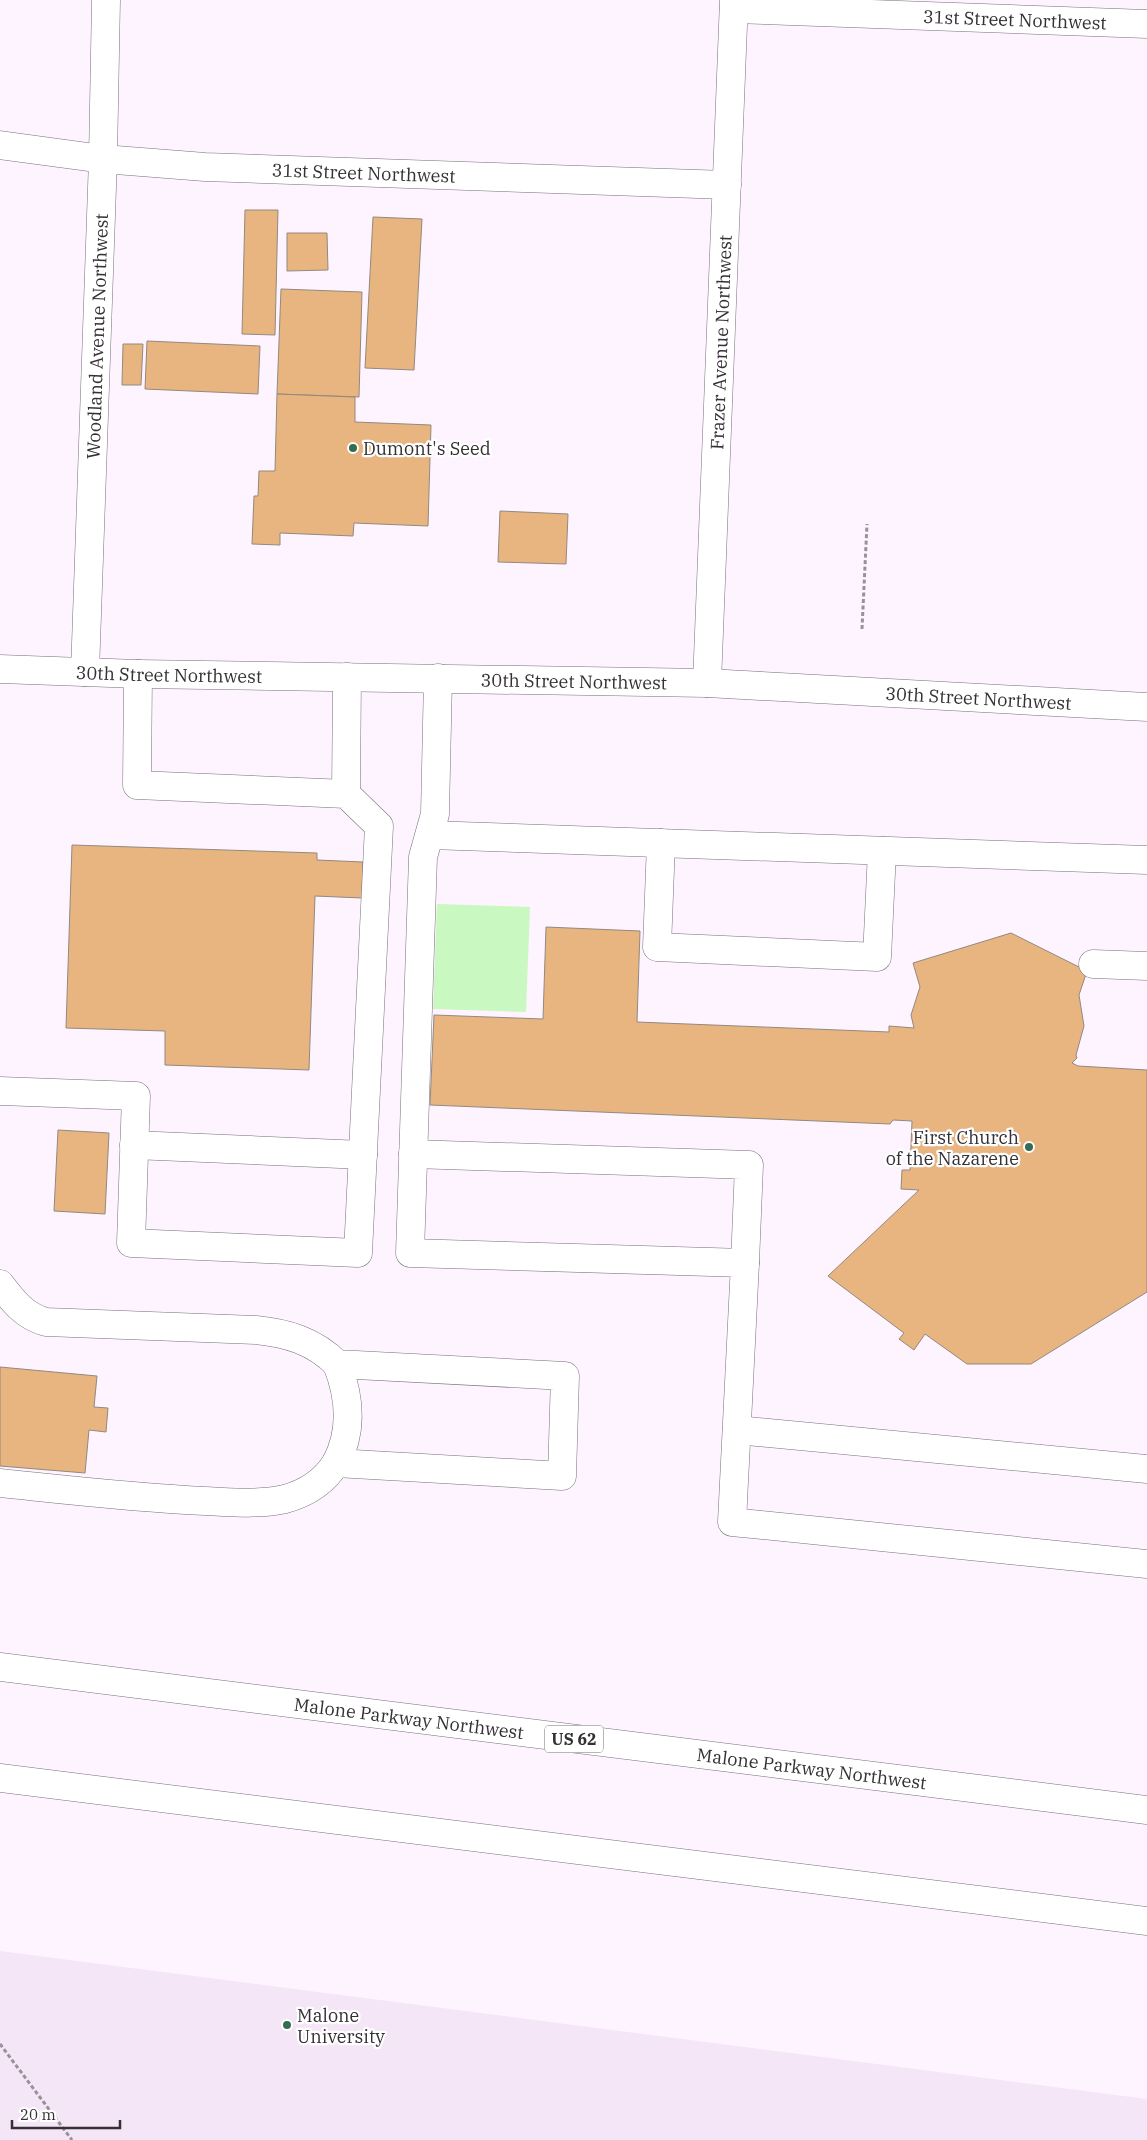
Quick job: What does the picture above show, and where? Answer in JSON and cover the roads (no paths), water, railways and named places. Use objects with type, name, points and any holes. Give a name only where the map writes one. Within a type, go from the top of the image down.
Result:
[{"type":"main road","name":"Woodland Avenue Northwest","points":[[85,672],[103,158],[106,0]]},
{"type":"main road","name":"31st Street Northwest","points":[[734,4],[1147,24]]},
{"type":"main road","name":"Frazer Avenue Northwest","points":[[707,683],[734,4]]},
{"type":"main road","name":"31st Street Northwest","points":[[0,145],[103,158],[205,167],[727,185]]},
{"type":"main road","name":"30th Street Northwest","points":[[0,669],[138,674],[707,683],[1147,707]]},
{"type":"main road","points":[[0,1091],[136,1096],[131,1243],[358,1253],[379,826],[346,794],[137,785],[138,674]]},
{"type":"main road","points":[[346,794],[347,677]]},
{"type":"main road","points":[[438,678],[435,814],[422,858],[410,1253],[745,1263]]},
{"type":"main road","points":[[430,835],[1147,860]]},
{"type":"main road","points":[[662,843],[657,947],[877,957],[882,851]]},
{"type":"main road","points":[[1094,964],[1147,966]]},
{"type":"main road","points":[[134,1144],[363,1155]]},
{"type":"main road","points":[[413,1154],[749,1165],[732,1522],[1147,1564]]},
{"type":"main road","points":[[0,1284],[23,1311],[46,1322],[267,1331],[290,1336],[312,1344],[337,1364],[344,1384],[348,1418],[345,1441],[336,1463],[321,1482],[312,1489],[286,1498],[262,1502],[169,1500],[0,1483]]},
{"type":"main road","points":[[336,1463],[562,1476],[565,1376],[337,1364]]},
{"type":"main road","points":[[737,1430],[1147,1469]]},
{"type":"main road","name":"Malone Parkway Northwest","points":[[0,1667],[1147,1810]]},
{"type":"main road","points":[[0,1778],[1147,1921]]},
{"type":"place","name":"Dumont's Seed","points":[[353,448]]},
{"type":"place","name":"First Church of the Nazarene","points":[[1029,1147]]},
{"type":"place","name":"Malone University","points":[[287,2025]]}]
